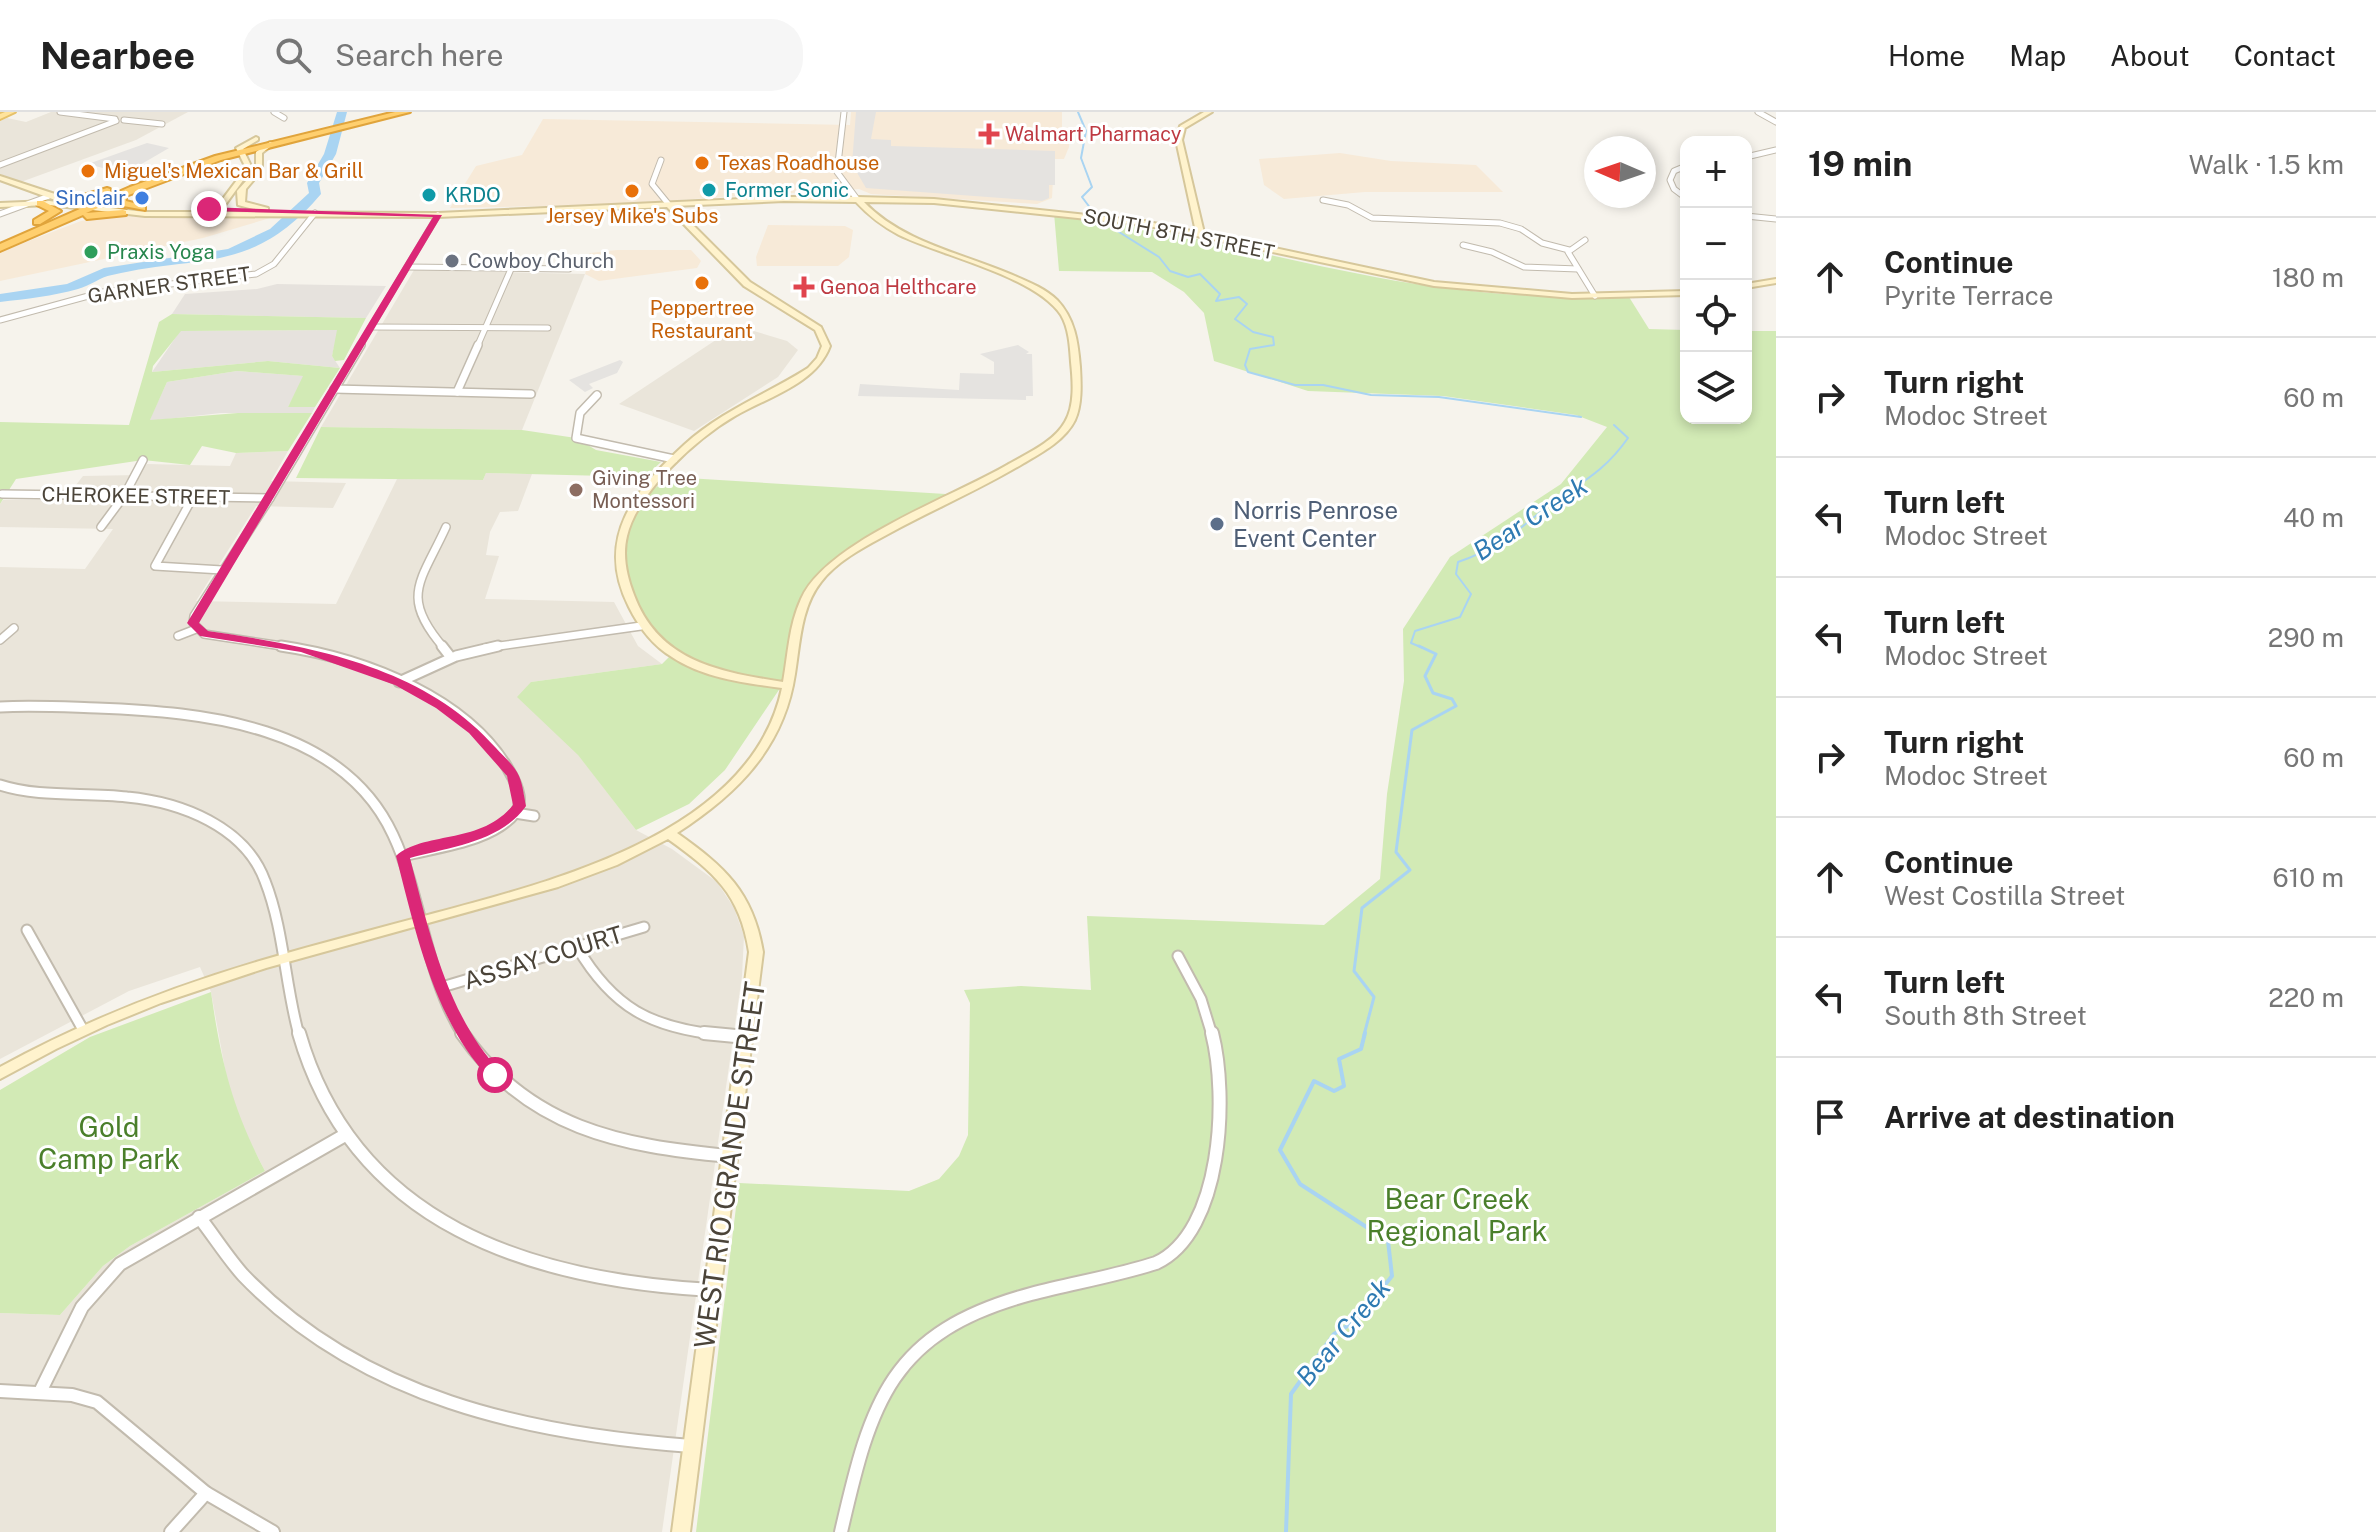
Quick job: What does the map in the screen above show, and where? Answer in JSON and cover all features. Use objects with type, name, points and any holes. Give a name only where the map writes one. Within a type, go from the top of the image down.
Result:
[{"type":"highway","points":[[363,118],[377,112]]},
{"type":"highway","points":[[0,243],[134,185],[256,139],[406,112]]},
{"type":"highway","points":[[61,199],[89,197],[134,185],[311,130]]},
{"type":"highway","points":[[134,185],[120,202],[142,208]]},
{"type":"highway","points":[[0,243],[56,211],[40,201]]},
{"type":"highway","points":[[25,238],[87,206]]},
{"type":"highway","points":[[0,243],[25,238],[83,217],[123,213]]},
{"type":"main road","points":[[0,117],[11,112]]},
{"type":"street","points":[[60,112],[162,124]]},
{"type":"street","points":[[0,165],[132,112]]},
{"type":"street","points":[[274,112],[284,118]]},
{"type":"street","points":[[0,1074],[82,1028],[168,992],[593,871],[668,833],[710,803],[748,767],[772,732],[788,686],[802,605],[828,569],[855,550],[1031,455],[1061,432],[1075,408],[1072,345],[1068,320],[1059,306],[1008,277],[887,226],[868,213],[837,172],[844,112]]},
{"type":"street","points":[[1200,234],[1179,140],[1182,127],[1209,112]]},
{"type":"street","points":[[1758,112],[1776,122]]},
{"type":"street","points":[[219,211],[249,168],[239,152],[242,145],[256,139]]},
{"type":"street","points":[[219,211],[259,170],[259,152],[275,142]]},
{"type":"street","points":[[1752,156],[1776,150]]},
{"type":"street","points":[[661,160],[653,186],[670,206],[747,284],[818,329],[826,346],[821,359],[811,370],[716,425],[674,459],[629,513],[619,541],[623,581],[641,626],[659,645],[687,662],[729,675],[788,686]]},
{"type":"street","points":[[1680,168],[1674,171],[1670,180],[1680,194]]},
{"type":"street","name":"SOUTH 8TH STREET","points":[[0,178],[40,201],[61,199],[123,213],[282,213]]},
{"type":"street","points":[[243,188],[241,203],[268,211]]},
{"type":"street","name":"SOUTH 8TH STREET","points":[[87,206],[521,218],[670,206],[857,199],[1068,213],[1144,223],[1434,284],[1595,296],[1680,293]]},
{"type":"street","points":[[1323,200],[1348,205],[1377,219],[1500,223],[1521,229],[1542,243],[1569,250],[1585,240]]},
{"type":"street","points":[[0,205],[40,201],[87,206]]},
{"type":"street","points":[[0,214],[40,201]]},
{"type":"street","name":"GARNER STREET","points":[[0,320],[103,292],[256,274],[274,264],[315,213]]},
{"type":"street","points":[[196,629],[194,616],[270,498],[438,215]]},
{"type":"street","points":[[1752,217],[1776,219]]},
{"type":"street","points":[[1463,245],[1492,252],[1524,267],[1578,269]]},
{"type":"street","points":[[1569,250],[1595,296]]},
{"type":"street","points":[[408,267],[569,269]]},
{"type":"street","points":[[457,392],[511,269]]},
{"type":"street","points":[[1752,285],[1776,281]]},
{"type":"street","points":[[372,327],[548,328]]},
{"type":"street","points":[[334,389],[531,394]]},
{"type":"street","points":[[597,395],[586,401],[575,428],[576,438],[674,459]]},
{"type":"street","points":[[101,527],[124,496],[143,460]]},
{"type":"street","name":"CHEROKEE STREET","points":[[2,494],[270,498]]},
{"type":"street","points":[[193,497],[155,566],[170,570],[222,570]]},
{"type":"street","points":[[446,527],[416,592],[415,601],[419,618],[449,655]]},
{"type":"street","points":[[399,682],[449,655],[490,646],[598,636],[641,626]]},
{"type":"street","points":[[0,640],[14,628]]},
{"type":"street","points":[[178,636],[196,629],[213,636],[303,649],[399,682],[441,705],[499,756],[513,775],[520,797],[515,813],[488,831],[403,856]]},
{"type":"street","points":[[0,707],[189,713],[248,725],[280,736],[326,760],[357,785],[382,814],[403,856],[442,987],[474,1053],[513,1091],[538,1109],[620,1142],[729,1156]]},
{"type":"street","points":[[0,785],[30,791],[146,798],[193,812],[231,833],[256,861],[265,880],[312,1076],[345,1135],[414,1201],[496,1248],[545,1267],[661,1287],[711,1290]]},
{"type":"street","points":[[515,813],[534,816]]},
{"type":"street","name":"WEST RIO GRANDE STREET","points":[[668,833],[726,877],[743,899],[754,928],[755,974],[681,1532]]},
{"type":"street","name":"ASSAY COURT","points":[[442,987],[644,927]]},
{"type":"street","points":[[27,930],[82,1028]]},
{"type":"street","points":[[577,947],[598,984],[612,998],[642,1017],[677,1030],[746,1037]]},
{"type":"street","points":[[841,1532],[851,1487],[884,1392],[907,1358],[924,1343],[968,1317],[1013,1300],[1160,1262],[1185,1238],[1214,1174],[1220,1110],[1214,1030],[1202,995],[1178,956]]},
{"type":"street","points":[[40,1392],[74,1316],[100,1281],[142,1248],[345,1135]]},
{"type":"street","points":[[199,1217],[233,1264],[320,1340],[413,1390],[536,1428],[617,1442],[691,1446]]},
{"type":"street","points":[[0,1391],[72,1395],[97,1402],[206,1493],[273,1532]]},
{"type":"street","points":[[171,1532],[206,1493]]},
{"type":"shaded area","points":[[51,112],[188,112],[136,140],[21,182],[0,174],[0,121],[7,118],[26,122]]},
{"type":"shaded area","points":[[851,112],[1062,112],[1062,131],[1070,133],[1069,147],[1064,159],[1054,159],[1052,198],[1037,204],[871,194],[859,189],[593,205],[450,208],[476,166],[522,155],[543,119],[850,125]]},
{"type":"shaded area","points":[[856,112],[876,112],[871,139],[891,140],[891,146],[1055,151],[1055,185],[1049,185],[1049,198],[1042,201],[866,188],[852,164]]},
{"type":"shaded area","points":[[147,143],[169,148],[114,180],[108,178],[114,171],[88,164]]},
{"type":"shaded area","points":[[1340,153],[1391,161],[1476,165],[1503,192],[1365,192],[1284,199],[1264,185],[1259,159]]},
{"type":"shaded area","points":[[114,216],[270,218],[203,238],[0,281],[0,252],[81,221]]},
{"type":"shaded area","points":[[768,225],[845,226],[853,230],[849,257],[838,266],[757,266],[756,257]]},
{"type":"shaded area","points":[[691,250],[701,261],[697,268],[599,281],[585,274],[587,267],[578,264],[590,253]]},
{"type":"shaded area","points":[[414,270],[585,274],[522,430],[321,427]]},
{"type":"shaded area","points":[[277,284],[386,286],[366,318],[172,314],[185,294],[257,289]]},
{"type":"shaded area","points":[[737,326],[787,341],[798,350],[778,377],[694,431],[619,404]]},
{"type":"shaded area","points":[[338,330],[332,356],[340,368],[268,361],[152,372],[180,331]]},
{"type":"shaded area","points":[[1018,345],[1029,352],[1026,354],[1032,354],[1033,396],[1026,396],[1026,400],[858,396],[860,384],[959,390],[960,373],[994,374],[994,362],[980,354]]},
{"type":"shaded area","points":[[620,360],[623,362],[617,373],[589,384],[593,388],[585,392],[569,380]]},
{"type":"shaded area","points":[[237,371],[304,376],[288,407],[315,407],[312,413],[221,413],[149,421],[167,382]]},
{"type":"shaded area","points":[[288,451],[271,481],[346,483],[333,508],[256,506],[196,601],[336,604],[397,479],[483,480],[486,473],[532,474],[518,511],[500,512],[490,532],[486,555],[499,556],[485,599],[614,602],[638,646],[662,664],[531,682],[570,744],[636,830],[672,849],[717,882],[734,908],[744,936],[742,976],[662,1532],[0,1532],[0,1313],[60,1315],[103,1266],[130,1246],[265,1171],[240,1122],[229,1091],[211,992],[200,967],[129,991],[0,1059],[0,567],[85,569],[113,529],[0,527],[0,504],[3,500],[64,500],[83,476],[138,475],[147,464],[230,466],[236,453]]},
{"type":"green space","name":"Bear Creek Regional Park","points":[[1054,213],[1135,226],[1407,283],[1533,296],[1629,297],[1649,329],[1680,330],[1680,424],[1752,424],[1752,331],[1776,331],[1776,1532],[696,1532],[739,1183],[909,1191],[939,1179],[959,1156],[968,1135],[970,1003],[964,990],[1021,986],[1091,990],[1087,916],[1324,925],[1380,879],[1387,794],[1404,681],[1403,629],[1450,557],[1561,484],[1607,427],[1576,415],[1443,396],[1308,391],[1214,361],[1204,313],[1184,292],[1152,272],[1059,271]]},
{"type":"green space","points":[[172,314],[366,318],[344,360],[335,361],[332,356],[337,330],[181,331],[153,366],[152,372],[268,361],[340,368],[315,407],[288,407],[303,376],[237,371],[167,382],[150,420],[238,413],[312,413],[288,451],[236,453],[202,446],[190,465],[143,460],[16,479],[0,504],[0,422],[129,425],[159,322]]},
{"type":"green space","points":[[321,427],[522,430],[576,438],[596,450],[661,462],[645,477],[486,473],[483,480],[296,478]]},
{"type":"green space","points":[[671,477],[962,495],[855,550],[828,569],[802,605],[791,672],[725,770],[689,804],[636,830],[578,755],[517,697],[531,682],[662,664],[671,655],[641,626],[619,553],[638,500]]},
{"type":"green space","name":"Gold Camp Park","points":[[211,992],[229,1084],[265,1171],[130,1246],[103,1266],[60,1315],[0,1313],[0,1090],[90,1037]]},
{"type":"waterway","points":[[0,298],[70,288],[104,272],[211,257],[251,245],[268,236],[315,194],[313,183],[330,154],[342,112]]},
{"type":"waterway","name":"Bear Creek","points":[[1078,112],[1086,131],[1081,158],[1092,187],[1082,197],[1091,209]]},
{"type":"waterway","name":"Bear Creek","points":[[1111,227],[1159,257],[1170,271],[1188,277],[1200,274],[1220,294],[1216,301],[1239,297],[1247,304],[1235,319],[1253,332],[1273,337],[1274,345],[1250,349],[1245,365],[1248,372],[1295,385],[1323,385],[1371,395],[1439,397],[1581,417]]},
{"type":"waterway","name":"Bear Creek","points":[[1423,648],[1411,643],[1415,631],[1460,617],[1471,594],[1456,574],[1458,562],[1501,542],[1607,463],[1628,438],[1614,425]]},
{"type":"waterway","name":"Bear Creek","points":[[1364,1035],[1374,997],[1354,971],[1362,908],[1410,870],[1396,852],[1412,730],[1456,706],[1452,699],[1433,693],[1425,676],[1436,654],[1419,646]]},
{"type":"waterway","name":"Bear Creek","points":[[1286,1532],[1291,1394],[1334,1334],[1357,1320],[1392,1276],[1388,1241],[1300,1184],[1280,1150],[1314,1081],[1334,1091],[1344,1086],[1339,1059],[1361,1049],[1365,1033]]},
{"type":"place","name":"Walmart Pharmacy","points":[[989,134]]},
{"type":"place","name":"Texas Roadhouse","points":[[702,163]]},
{"type":"place","name":"Miguel's Mexican Bar & Grill","points":[[88,171]]},
{"type":"place","name":"Former Sonic","points":[[709,190]]},
{"type":"place","name":"Jersey Mike's Subs","points":[[632,191]]},
{"type":"place","name":"KRDO","points":[[429,195]]},
{"type":"place","name":"Sinclair","points":[[142,198]]},
{"type":"place","name":"Praxis Yoga","points":[[91,252]]},
{"type":"place","name":"Cowboy Church","points":[[452,261]]},
{"type":"place","name":"Peppertree Restaurant","points":[[702,283]]},
{"type":"place","name":"Genoa Helthcare","points":[[804,287]]},
{"type":"place","name":"Giving Tree Montessori","points":[[576,490]]},
{"type":"place","name":"Norris Penrose Event Center","points":[[1217,524]]},
{"type":"route","points":[[209,209],[438,215],[270,498],[194,616],[193,623],[204,634],[303,649],[346,661],[399,682],[441,705],[473,730],[513,775],[520,797],[519,806],[508,820],[488,831],[403,856],[419,918],[451,1010],[474,1053],[495,1075]]}]
